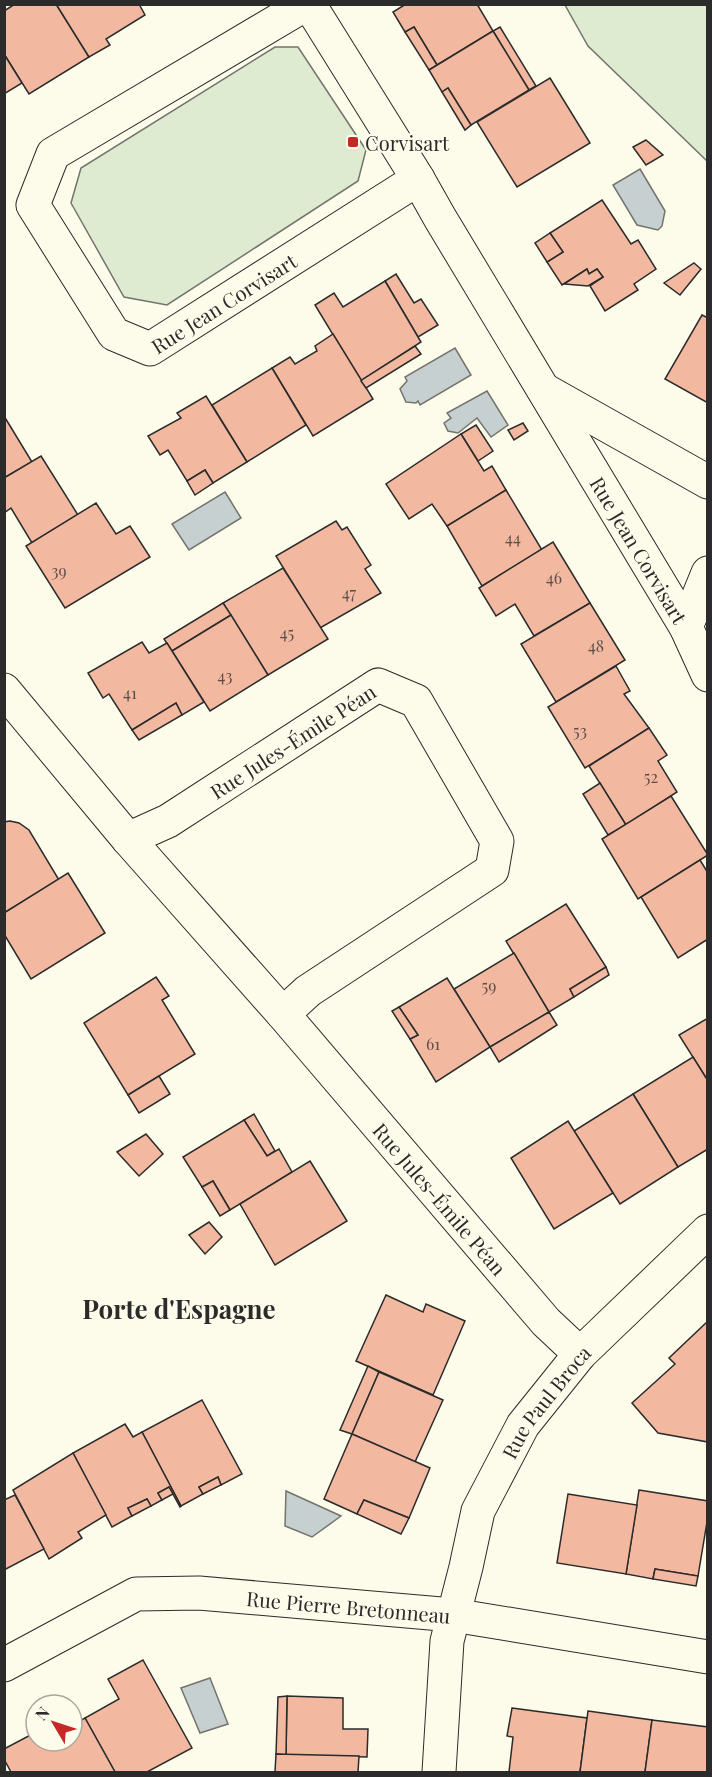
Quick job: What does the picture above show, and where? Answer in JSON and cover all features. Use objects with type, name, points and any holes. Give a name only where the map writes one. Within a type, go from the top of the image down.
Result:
[{"type":"street","name":"Rue Jean Corvisart","points":[[418,179],[150,349],[114,334],[33,205],[53,154],[308,4],[418,179],[686,627],[708,675]]},
{"type":"street","points":[[544,390],[708,482]]},
{"type":"street","points":[[686,627],[708,573]]},
{"type":"street","name":"Rue Jules-Émile Péan","points":[[128,839],[168,821],[378,685],[416,701],[497,842],[492,870],[308,991],[283,1014]]},
{"type":"street","name":"Rue Jules-Émile Péan","points":[[4,690],[128,839],[283,1014],[546,1322],[580,1354]]},
{"type":"street","name":"Rue Paul Broca","points":[[440,1773],[447,1641],[478,1511],[523,1425],[580,1354],[708,1231]]},
{"type":"street","name":"Rue Pierre Bretonneau","points":[[4,1665],[136,1594],[199,1593],[453,1615],[708,1657]]},
{"type":"green space","points":[[565,5],[707,5],[707,161],[588,46]]},
{"type":"green space","points":[[275,47],[298,47],[366,150],[358,181],[167,305],[124,297],[71,203],[81,168]]},
{"type":"shaded area","points":[[640,169],[665,211],[662,226],[658,230],[637,225],[613,185]]},
{"type":"shaded area","points":[[455,348],[471,375],[420,405],[418,401],[416,403],[406,402],[400,389],[407,381],[405,377]]},
{"type":"shaded area","points":[[487,391],[508,425],[491,437],[477,418],[458,433],[448,431],[444,423],[451,418],[447,413]]},
{"type":"shaded area","points":[[225,492],[241,518],[189,550],[172,524]]},
{"type":"shaded area","points":[[286,1491],[341,1516],[312,1537],[285,1526]]},
{"type":"shaded area","points":[[210,1678],[228,1724],[200,1733],[181,1688]]},
{"type":"building","points":[[15,4],[56,4],[89,57],[29,94],[4,54],[4,11]]},
{"type":"building","points":[[56,4],[139,4],[145,15],[106,39],[110,45],[89,57]]},
{"type":"building","points":[[406,4],[477,4],[493,31],[437,65],[414,27],[405,32],[393,12]]},
{"type":"building","points":[[414,27],[437,65],[429,70],[405,32]]},
{"type":"building","points":[[500,27],[536,86],[529,90],[493,31]]},
{"type":"building","points":[[493,31],[529,90],[471,125],[448,88],[442,92],[429,70]]},
{"type":"building","points":[[4,54],[22,83],[4,94]]},
{"type":"building","points":[[550,78],[590,143],[517,187],[477,122]]},
{"type":"building","points":[[448,88],[471,125],[465,130],[442,92]]},
{"type":"building","points":[[646,140],[663,155],[646,165],[633,147]]},
{"type":"building","points":[[602,200],[631,244],[638,240],[656,269],[634,284],[638,290],[605,311],[590,286],[603,277],[597,269],[589,274],[587,269],[562,285],[547,262],[563,252],[550,233]]},
{"type":"building","points":[[550,233],[563,252],[547,262],[535,243]]},
{"type":"building","points":[[694,263],[701,269],[680,295],[664,283]]},
{"type":"building","points":[[587,269],[589,274],[597,269],[603,277],[588,286],[564,284]]},
{"type":"building","points":[[396,274],[414,303],[421,299],[438,325],[418,337],[385,281]]},
{"type":"building","points":[[385,281],[421,342],[361,381],[315,305],[334,293],[343,307]]},
{"type":"building","points":[[702,315],[708,318],[708,403],[665,379]]},
{"type":"building","points":[[333,334],[373,399],[313,436],[272,368],[290,357],[295,364],[317,351],[315,346]]},
{"type":"building","points":[[415,346],[421,354],[366,388],[361,381],[363,379]]},
{"type":"building","points":[[272,368],[306,425],[247,462],[212,405]]},
{"type":"building","points":[[206,396],[247,462],[213,483],[205,470],[187,481],[168,450],[160,455],[148,436],[181,418],[177,413]]},
{"type":"building","points":[[4,416],[32,462],[4,478]]},
{"type":"building","points":[[523,423],[528,431],[514,440],[508,430]]},
{"type":"building","points":[[476,425],[493,451],[478,461],[461,434]]},
{"type":"building","points":[[461,434],[484,471],[492,466],[506,490],[447,526],[432,504],[409,519],[386,484]]},
{"type":"building","points":[[41,456],[78,515],[32,543],[11,508],[4,513],[4,478]]},
{"type":"building","points":[[205,470],[213,483],[195,495],[187,481]]},
{"type":"building","points":[[506,490],[542,550],[482,586],[447,526]]},
{"type":"building","points":[[96,503],[116,534],[130,526],[150,557],[65,608],[26,546]]},
{"type":"building","points":[[336,521],[342,530],[347,527],[371,565],[365,569],[381,593],[320,628],[276,556]]},
{"type":"building","points":[[553,542],[590,603],[534,636],[515,604],[496,616],[479,588]]},
{"type":"building","points":[[283,568],[328,639],[268,675],[223,603]]},
{"type":"building","points":[[223,603],[231,615],[172,651],[164,639]]},
{"type":"building","points":[[590,603],[625,660],[556,702],[521,644]]},
{"type":"building","points":[[231,615],[268,675],[210,711],[172,651]]},
{"type":"building","points":[[142,642],[149,653],[167,643],[204,702],[182,715],[176,703],[132,730],[109,694],[103,698],[88,673]]},
{"type":"building","points":[[616,666],[630,691],[624,694],[649,728],[585,768],[548,707]]},
{"type":"building","points":[[176,703],[182,715],[139,740],[132,730]]},
{"type":"building","points":[[649,728],[667,755],[658,761],[677,792],[626,825],[589,766]]},
{"type":"building","points":[[600,783],[626,825],[608,835],[583,794]]},
{"type":"building","points":[[671,796],[708,855],[638,899],[602,839]]},
{"type":"building","points":[[4,822],[19,823],[29,830],[59,880],[4,913]]},
{"type":"building","points":[[700,860],[708,873],[708,939],[678,958],[641,897]]},
{"type":"building","points":[[68,873],[105,933],[31,979],[4,934],[4,913]]},
{"type":"building","points":[[566,904],[606,967],[570,989],[574,997],[549,1012],[506,941]]},
{"type":"building","points":[[514,953],[549,1012],[490,1047],[454,989]]},
{"type":"building","points":[[606,967],[609,975],[574,997],[570,989]]},
{"type":"building","points":[[156,977],[169,996],[162,1000],[195,1054],[128,1095],[84,1023]]},
{"type":"building","points":[[447,978],[490,1047],[436,1082],[410,1039],[418,1035],[399,1007]]},
{"type":"building","points":[[399,1007],[418,1035],[410,1039],[392,1011]]},
{"type":"building","points":[[549,1012],[557,1025],[499,1062],[490,1047]]},
{"type":"building","points":[[708,1018],[708,1081],[679,1035]]},
{"type":"building","points":[[693,1057],[708,1081],[708,1149],[678,1167],[633,1094]]},
{"type":"building","points":[[159,1076],[170,1094],[139,1113],[128,1095]]},
{"type":"building","points":[[633,1094],[678,1167],[620,1204],[574,1131]]},
{"type":"building","points":[[254,1114],[275,1151],[267,1156],[244,1120]]},
{"type":"building","points":[[244,1120],[267,1156],[279,1149],[292,1172],[230,1210],[213,1181],[202,1187],[183,1157]]},
{"type":"building","points":[[568,1121],[613,1193],[554,1229],[511,1158]]},
{"type":"building","points":[[146,1134],[163,1154],[139,1176],[117,1152]]},
{"type":"building","points":[[310,1161],[347,1221],[275,1265],[240,1204]]},
{"type":"building","points":[[213,1181],[230,1210],[220,1216],[202,1187]]},
{"type":"building","points":[[209,1222],[222,1237],[205,1254],[189,1235]]},
{"type":"building","points":[[386,1295],[423,1312],[426,1304],[465,1321],[433,1395],[356,1361]]},
{"type":"building","points":[[708,1321],[708,1442],[658,1433],[632,1403],[675,1364],[669,1358]]},
{"type":"building","points":[[368,1366],[379,1372],[352,1434],[340,1430]]},
{"type":"building","points":[[379,1372],[443,1400],[415,1462],[352,1434]]},
{"type":"building","points":[[202,1400],[242,1474],[221,1485],[218,1477],[199,1487],[203,1494],[181,1506],[142,1432]]},
{"type":"building","points":[[125,1424],[133,1437],[142,1432],[181,1506],[169,1487],[158,1493],[162,1500],[151,1506],[147,1499],[128,1508],[132,1516],[112,1527],[73,1453]]},
{"type":"building","points":[[352,1434],[430,1468],[409,1518],[364,1500],[357,1514],[324,1499]]},
{"type":"building","points":[[73,1453],[106,1515],[78,1532],[82,1538],[49,1559],[13,1490]]},
{"type":"building","points":[[218,1477],[221,1485],[203,1494],[199,1487]]},
{"type":"building","points":[[169,1487],[173,1494],[162,1500],[158,1493]]},
{"type":"building","points":[[639,1490],[708,1501],[708,1516],[698,1576],[655,1569],[653,1579],[626,1574]]},
{"type":"building","points":[[568,1494],[637,1505],[626,1574],[557,1563]]},
{"type":"building","points":[[15,1495],[44,1549],[4,1570],[4,1500]]},
{"type":"building","points":[[147,1499],[151,1506],[132,1516],[128,1508]]},
{"type":"building","points":[[364,1500],[409,1518],[401,1534],[357,1514]]},
{"type":"building","points":[[655,1569],[698,1576],[696,1586],[653,1579]]},
{"type":"building","points":[[143,1660],[192,1748],[147,1772],[115,1772],[85,1718],[119,1699],[108,1679]]},
{"type":"building","points":[[287,1696],[343,1698],[343,1729],[368,1729],[367,1757],[286,1755]]},
{"type":"building","points":[[287,1696],[286,1755],[276,1754],[278,1697]]},
{"type":"building","points":[[512,1708],[587,1718],[580,1772],[509,1772],[513,1737],[507,1736]]},
{"type":"building","points":[[588,1711],[652,1720],[645,1772],[580,1772]]},
{"type":"building","points":[[84,1719],[115,1772],[11,1772],[4,1759],[4,1749],[24,1738],[24,1753],[84,1753]]},
{"type":"building","points":[[652,1720],[708,1727],[708,1772],[645,1772]]},
{"type":"building","points":[[276,1754],[359,1756],[358,1772],[275,1772]]},
{"type":"place","name":"Corvisart","points":[[353,142]]},
{"type":"district","name":"Porte d'Espagne","points":[[179,1308]]}]
